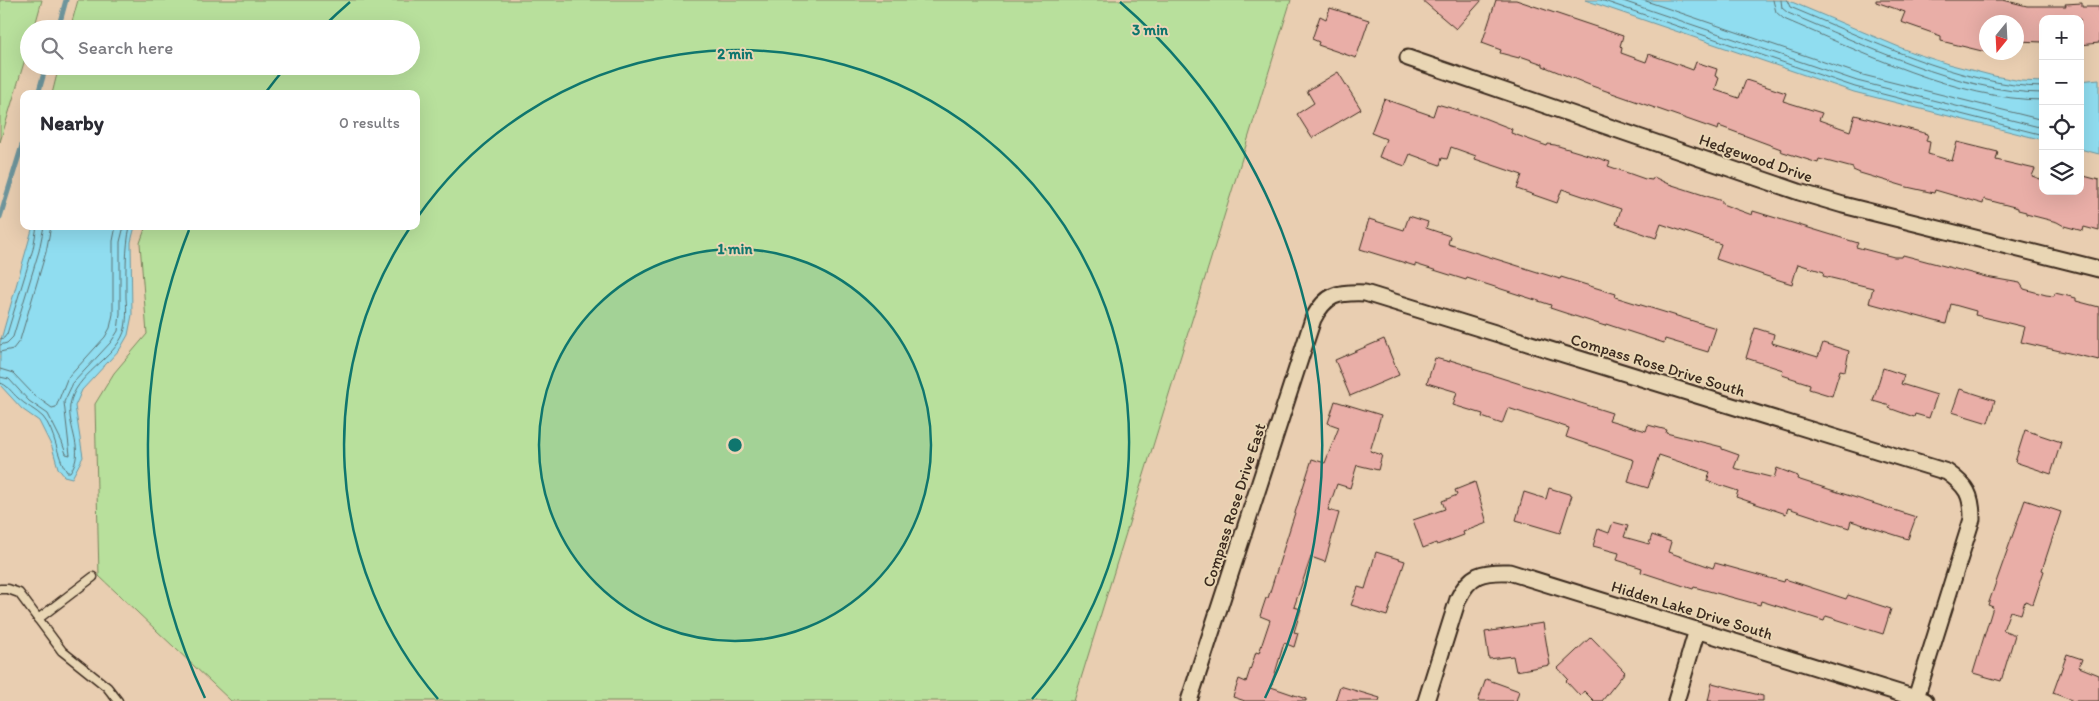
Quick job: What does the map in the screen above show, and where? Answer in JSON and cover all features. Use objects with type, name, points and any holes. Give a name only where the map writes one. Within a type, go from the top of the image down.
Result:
[{"type":"street","name":"Hedgewood Drive","points":[[1408,58],[1799,192],[1862,210],[2099,269]]},
{"type":"street","name":"Compass Rose Drive South","points":[[1313,320],[1320,305],[1332,296],[1347,293],[1365,293],[1947,472],[1959,480],[1967,490],[1972,503],[1972,519],[1919,700]]},
{"type":"street","name":"Compass Rose Drive East","points":[[1190,701],[1313,320]]},
{"type":"street","name":"Hidden Lake Drive South","points":[[1426,701],[1458,599],[1464,587],[1474,577],[1490,571],[1509,572],[1919,700]]},
{"type":"street","points":[[1676,701],[1697,630]]},
{"type":"lane","points":[[38,619],[93,577]]},
{"type":"lane","points":[[4,589],[19,593],[62,651],[107,687],[118,701]]},
{"type":"green space","points":[[0,0],[42,0],[36,20],[20,20],[20,75],[0,142]]},
{"type":"green space","points":[[78,0],[1291,0],[1074,701],[231,701],[99,576],[95,404],[114,373],[147,334],[140,243],[145,230],[420,230],[420,90],[53,90],[57,75],[420,75],[420,20],[72,20]]},
{"type":"water","points":[[1585,0],[1787,0],[1911,52],[1994,76],[2039,82],[2039,139],[1854,92]]},
{"type":"water","points":[[2099,79],[2099,154],[2084,150],[2084,81]]},
{"type":"water","points":[[32,230],[134,230],[131,242],[132,315],[128,335],[120,349],[82,390],[75,406],[83,457],[72,478],[64,476],[58,468],[52,447],[39,421],[22,409],[0,385],[0,343]]},
{"type":"building","points":[[1422,0],[1482,0],[1456,29]]},
{"type":"building","points":[[1496,0],[1516,0],[1623,36],[1620,46],[1622,48],[1621,53],[1646,62],[1649,54],[1693,70],[1696,62],[1717,69],[1715,76],[1719,78],[1715,90],[1739,98],[1746,80],[1786,93],[1783,101],[1822,113],[1819,120],[1850,131],[1855,115],[1928,134],[1926,141],[1930,142],[1928,154],[1952,161],[1957,142],[1998,152],[1996,160],[2035,169],[2032,176],[2039,179],[2039,195],[2084,195],[2084,176],[2099,180],[2099,231],[2084,227],[2083,231],[2064,226],[2057,222],[2026,214],[2026,212],[2018,210],[2018,208],[1984,199],[1983,204],[1935,190],[1934,193],[1907,187],[1860,173],[1853,170],[1853,168],[1819,159],[1818,163],[1780,151],[1781,149],[1719,126],[1718,130],[1592,86],[1543,66],[1543,64],[1520,56],[1519,58],[1500,53],[1501,50],[1482,43]]},
{"type":"building","points":[[1876,0],[2003,0],[2027,6],[2066,6],[2065,4],[2082,3],[2082,7],[2099,7],[2099,43],[2084,45],[2084,15],[2039,15],[2039,42],[2024,41],[2024,15],[1979,15],[1979,50],[1941,41],[1941,36],[1901,22],[1905,12],[1876,2]]},
{"type":"building","points":[[1330,8],[1369,20],[1356,58],[1318,45],[1319,42],[1312,39],[1320,16],[1326,19]]},
{"type":"building","points":[[1338,72],[1361,109],[1312,138],[1297,114],[1314,103],[1307,91]]},
{"type":"building","points":[[1384,99],[1433,116],[1437,104],[1479,116],[1512,129],[1511,133],[1547,146],[1548,144],[1555,145],[1610,162],[1608,166],[1645,179],[1652,180],[1654,177],[1666,183],[1722,201],[1722,204],[1752,215],[1753,211],[1858,243],[1856,247],[1894,257],[1902,257],[1903,255],[1986,277],[2020,283],[2024,289],[2046,295],[2054,296],[2055,293],[2076,298],[2076,301],[2099,307],[2099,360],[2021,342],[2025,327],[1975,315],[1976,311],[1951,304],[1946,324],[1869,303],[1873,288],[1823,276],[1824,272],[1798,264],[1792,284],[1766,276],[1716,259],[1721,244],[1661,224],[1656,238],[1616,224],[1621,209],[1562,189],[1557,203],[1517,189],[1522,175],[1475,159],[1476,156],[1451,147],[1447,159],[1442,158],[1440,165],[1410,154],[1405,166],[1379,157],[1386,139],[1371,133]]},
{"type":"building","points":[[1409,216],[1428,222],[1426,228],[1450,236],[1448,244],[1560,279],[1561,277],[1616,294],[1615,297],[1716,328],[1708,352],[1665,339],[1664,343],[1606,324],[1605,326],[1550,308],[1551,305],[1467,278],[1466,280],[1360,249],[1369,219],[1404,230]]},
{"type":"building","points":[[1755,328],[1774,334],[1772,343],[1818,357],[1823,343],[1849,351],[1845,371],[1840,370],[1832,396],[1809,389],[1810,384],[1782,375],[1783,370],[1746,358]]},
{"type":"building","points":[[1384,339],[1399,375],[1350,396],[1335,360]]},
{"type":"building","points":[[1435,358],[1450,362],[1450,360],[1473,367],[1473,369],[1612,413],[1609,420],[1646,431],[1648,425],[1667,430],[1666,433],[1722,447],[1722,449],[1739,455],[1734,468],[1774,478],[1777,468],[1798,476],[1797,479],[1916,517],[1908,539],[1851,521],[1849,528],[1788,508],[1786,514],[1736,497],[1738,491],[1707,481],[1710,472],[1659,455],[1648,488],[1628,482],[1634,460],[1566,437],[1569,428],[1508,408],[1502,424],[1482,417],[1483,414],[1453,405],[1457,392],[1427,383]]},
{"type":"building","points":[[1883,368],[1904,375],[1901,384],[1937,395],[1929,418],[1915,414],[1914,417],[1889,408],[1890,406],[1873,401]]},
{"type":"building","points":[[1960,389],[1995,400],[1988,423],[1952,412]]},
{"type":"building","points":[[1335,401],[1381,415],[1370,451],[1382,455],[1378,470],[1357,465],[1350,488],[1337,484],[1328,510],[1339,513],[1325,562],[1311,557],[1294,607],[1301,609],[1294,632],[1298,633],[1294,647],[1284,643],[1271,687],[1306,699],[1306,701],[1245,701],[1233,697],[1239,679],[1246,682],[1256,652],[1259,653],[1270,620],[1260,616],[1266,598],[1268,598],[1312,459],[1325,463],[1339,427],[1328,423]]},
{"type":"building","points":[[2025,430],[2061,442],[2051,474],[2015,462]]},
{"type":"building","points":[[1475,482],[1487,523],[1463,532],[1464,535],[1423,548],[1413,520],[1445,509],[1442,501],[1457,495],[1455,490]]},
{"type":"building","points":[[1549,488],[1572,495],[1560,533],[1516,520],[1524,492],[1546,499]]},
{"type":"building","points":[[2025,500],[2061,512],[2033,604],[2025,601],[2021,614],[2010,611],[2003,630],[2015,635],[2001,681],[1973,673],[1993,607],[1988,605]]},
{"type":"building","points":[[1613,522],[1628,526],[1624,537],[1649,544],[1652,535],[1671,542],[1668,552],[1713,568],[1715,563],[1784,582],[1785,579],[1846,599],[1848,595],[1891,609],[1883,634],[1826,616],[1824,621],[1761,601],[1760,605],[1694,587],[1693,589],[1641,572],[1642,568],[1617,560],[1619,553],[1593,546],[1598,529],[1609,533]]},
{"type":"building","points":[[1376,552],[1405,561],[1387,616],[1351,605],[1358,587],[1365,589]]},
{"type":"building","points":[[1543,623],[1550,665],[1516,671],[1513,656],[1489,659],[1485,632]]},
{"type":"building","points":[[1591,637],[1625,672],[1602,701],[1594,701],[1584,691],[1580,696],[1566,681],[1568,679],[1558,668]]},
{"type":"building","points":[[2067,654],[2082,659],[2079,667],[2099,675],[2099,701],[2074,701],[2053,693]]},
{"type":"building","points":[[1486,679],[1519,691],[1516,701],[1478,701]]},
{"type":"building","points":[[1712,683],[1763,696],[1763,701],[1708,701]]},
{"type":"building","points":[[1340,686],[1380,698],[1379,701],[1335,701]]},
{"type":"waterway","points":[[60,20],[66,0]]},
{"type":"waterway","points":[[39,90],[43,75]]},
{"type":"waterway","points":[[0,217],[20,152]]}]
